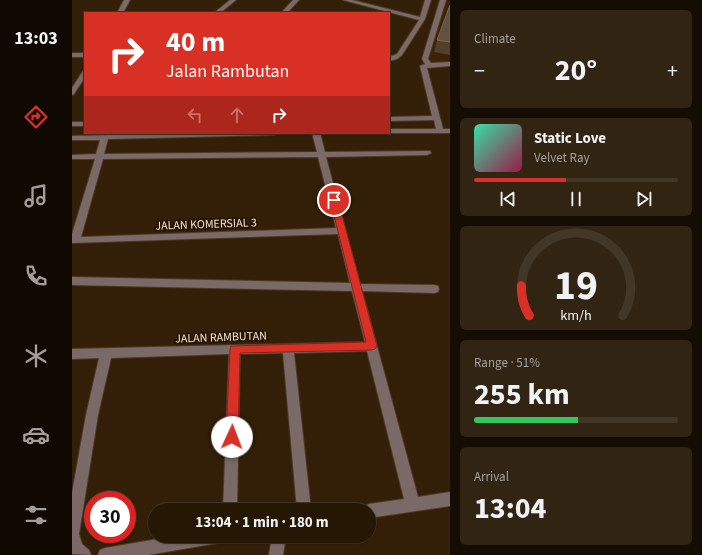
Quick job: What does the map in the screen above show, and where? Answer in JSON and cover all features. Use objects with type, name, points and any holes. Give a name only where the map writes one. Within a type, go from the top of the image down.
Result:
[{"type":"street","points":[[121,12],[127,0]]},
{"type":"street","points":[[218,12],[233,0]]},
{"type":"street","points":[[285,12],[296,0]]},
{"type":"street","points":[[346,0],[363,7],[390,12]]},
{"type":"street","points":[[390,58],[399,54],[422,18],[428,0]]},
{"type":"street","points":[[440,131],[436,118],[425,59],[444,0],[450,1]]},
{"type":"street","points":[[390,12],[422,18]]},
{"type":"street","points":[[72,55],[84,56]]},
{"type":"street","points":[[427,66],[450,64]]},
{"type":"street","points":[[72,93],[84,74]]},
{"type":"street","points":[[390,119],[436,118]]},
{"type":"street","points":[[72,124],[84,124]]},
{"type":"street","points":[[390,131],[450,131]]},
{"type":"street","points":[[72,138],[223,134]]},
{"type":"street","points":[[316,134],[413,504]]},
{"type":"street","points":[[74,240],[105,137]]},
{"type":"street","points":[[72,157],[427,153]]},
{"type":"street","name":"JALAN KOMERSIAL 3","points":[[74,240],[342,231]]},
{"type":"street","points":[[72,281],[434,289]]},
{"type":"street","name":"JALAN RAMBUTAN","points":[[72,354],[372,346]]},
{"type":"street","points":[[288,348],[303,503]]},
{"type":"street","points":[[230,503],[235,349]]},
{"type":"street","points":[[84,555],[76,548],[72,534],[92,415],[106,353]]},
{"type":"street","points":[[376,510],[450,498]]},
{"type":"street","points":[[104,555],[176,543]]},
{"type":"shaded area","points":[[445,1],[450,2],[450,65],[433,66],[427,58]]},
{"type":"building","points":[[450,5],[450,42],[437,40]]},
{"type":"route","points":[[232,437],[235,349],[372,346],[334,200]]}]
